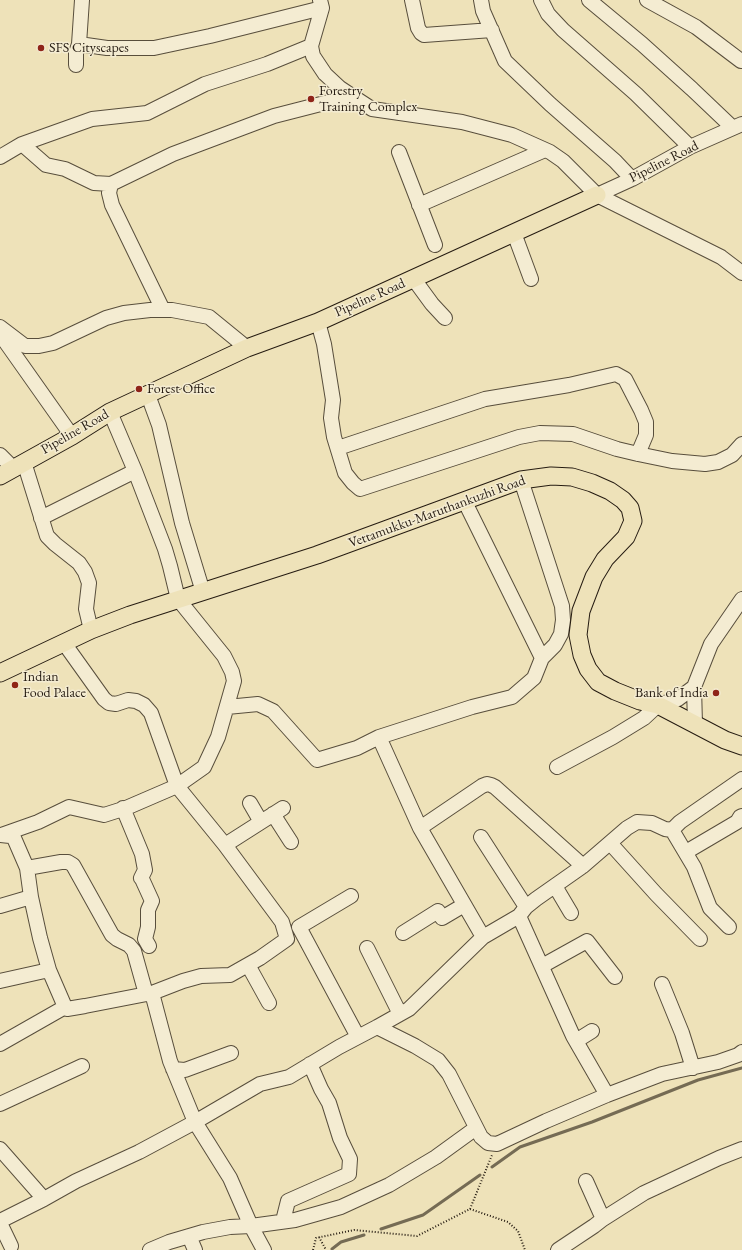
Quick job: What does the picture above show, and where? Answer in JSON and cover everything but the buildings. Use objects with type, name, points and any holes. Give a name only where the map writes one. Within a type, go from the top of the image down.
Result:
[{"type":"main road","name":"Pipeline Road","points":[[12,469],[72,436],[110,412],[247,348],[318,322],[597,195]]},
{"type":"main road","name":"Vettamukku-Maruthankuzhi Road","points":[[0,673],[91,630],[130,615],[318,555],[521,480],[551,476],[572,478],[592,482],[610,491],[623,500],[630,508],[633,521],[626,537],[605,559],[594,577],[581,611],[578,635],[582,655],[588,669],[598,682],[615,691],[640,701],[658,705],[726,740],[742,746]]},
{"type":"street","points":[[76,65],[82,0]]},
{"type":"street","points":[[412,0],[418,28],[424,35],[492,30]]},
{"type":"street","points":[[481,0],[483,11],[505,61],[615,161],[632,179]]},
{"type":"street","points":[[541,0],[548,14],[563,30],[636,94],[690,147]]},
{"type":"street","points":[[589,0],[737,126]]},
{"type":"street","points":[[647,0],[696,27],[741,61]]},
{"type":"street","points":[[79,44],[108,48],[154,48],[210,36],[321,4],[311,46],[313,56],[326,74],[340,88],[372,109],[462,122],[512,135],[550,152],[563,161],[597,195],[721,257],[742,273]]},
{"type":"street","points":[[0,157],[22,144],[92,119],[147,113],[205,84],[267,64],[311,46]]},
{"type":"street","points":[[22,144],[46,165],[66,169],[94,183],[111,184],[173,154],[274,116],[352,96]]},
{"type":"street","name":"Pipeline Road","points":[[597,195],[632,179],[690,147],[737,126]]},
{"type":"street","points":[[419,205],[545,150]]},
{"type":"street","points":[[399,152],[435,245]]},
{"type":"street","points":[[111,184],[109,193],[112,205],[163,310]]},
{"type":"street","points":[[514,232],[531,279]]},
{"type":"street","points":[[413,278],[432,304],[445,318]]},
{"type":"street","points":[[0,327],[25,346],[39,346],[53,343],[106,318],[124,313],[150,310],[172,310],[209,317],[247,348]]},
{"type":"street","points":[[318,322],[324,344],[334,400],[331,418],[338,448],[346,473],[352,483],[360,489],[519,437],[540,433],[573,434],[617,449],[638,454],[672,461],[705,464],[718,462],[732,455],[742,444]]},
{"type":"street","points":[[0,334],[72,436]]},
{"type":"street","points":[[338,448],[485,399],[569,385],[616,374],[625,379],[646,422],[646,436],[638,454]]},
{"type":"street","points":[[148,395],[159,425],[182,523],[202,592]]},
{"type":"street","points":[[2,835],[38,822],[69,807],[104,815],[177,786],[204,767],[218,737],[234,681],[232,672],[224,656],[178,600],[170,566],[135,471],[110,412]]},
{"type":"street","points":[[0,455],[12,469],[41,518],[47,536],[79,563],[85,572],[89,583],[86,609],[91,630]]},
{"type":"street","points":[[41,518],[135,471]]},
{"type":"street","points":[[227,707],[258,704],[273,711],[317,760],[357,748],[379,737],[472,706],[512,697],[534,678],[542,658],[555,645],[561,634],[563,620],[562,606],[521,480]]},
{"type":"street","points":[[464,500],[542,658]]},
{"type":"street","points":[[695,724],[694,687],[711,644],[742,599]]},
{"type":"street","points":[[0,1044],[64,1007],[67,1009],[149,994],[201,976],[230,974],[260,958],[287,939],[282,922],[225,845],[177,786],[156,727],[150,713],[144,705],[136,700],[128,700],[116,704],[109,703],[104,699],[64,643]]},
{"type":"street","points":[[557,767],[644,718],[658,705],[678,699],[694,687]]},
{"type":"street","points":[[379,737],[420,828],[483,938]]},
{"type":"street","points":[[672,830],[680,822],[742,779]]},
{"type":"street","points":[[420,828],[487,784],[494,787],[583,866]]},
{"type":"street","points":[[250,804],[261,822]]},
{"type":"street","points":[[123,808],[142,854],[145,870],[142,879],[152,901],[148,910],[148,927],[145,939],[149,946]]},
{"type":"street","points":[[225,845],[278,811],[291,842]]},
{"type":"street","points":[[686,852],[737,822],[742,816]]},
{"type":"street","points":[[11,1246],[0,1222],[44,1200],[76,1181],[138,1152],[195,1122],[260,1084],[289,1077],[400,1014],[414,1004],[483,938],[523,912],[536,899],[583,866],[636,822],[652,823],[665,829],[672,830],[694,867],[710,908],[729,927]]},
{"type":"street","points":[[2,835],[14,838],[27,868],[31,897],[49,970],[64,1007]]},
{"type":"street","points":[[481,837],[523,912],[542,966],[576,1041],[606,1095]]},
{"type":"street","points":[[610,843],[656,894],[700,939]]},
{"type":"street","points":[[27,868],[61,862],[68,862],[73,865],[112,935],[129,945],[134,951],[173,1069],[195,1122],[230,1178],[251,1226],[264,1250]]},
{"type":"street","points":[[555,886],[571,913]]},
{"type":"street","points":[[351,896],[299,927],[358,1037]]},
{"type":"street","points":[[0,906],[31,897]]},
{"type":"street","points":[[403,933],[438,911],[442,918],[464,905]]},
{"type":"street","points":[[542,966],[587,941],[615,977]]},
{"type":"street","points":[[367,948],[400,1014]]},
{"type":"street","points":[[248,965],[269,1003]]},
{"type":"street","points":[[0,981],[49,970]]},
{"type":"street","points":[[662,984],[682,1033],[693,1068]]},
{"type":"street","points":[[377,1027],[415,1046],[438,1060],[448,1074],[481,1137],[488,1143],[497,1144],[606,1095],[662,1074],[718,1062],[738,1055],[742,1052]]},
{"type":"street","points":[[576,1041],[592,1031]]},
{"type":"street","points":[[173,1069],[185,1070],[231,1053]]},
{"type":"street","points":[[283,1221],[288,1201],[350,1174],[350,1159],[340,1138],[329,1103],[310,1064]]},
{"type":"street","points":[[0,1104],[82,1066]]},
{"type":"street","points":[[150,1250],[203,1232],[230,1227],[251,1226],[295,1220],[341,1207],[389,1185],[436,1157],[476,1128]]},
{"type":"street","points":[[0,1149],[44,1200]]},
{"type":"street","points":[[558,1250],[644,1193],[719,1158],[742,1149]]},
{"type":"street","points":[[586,1180],[603,1219]]},
{"type":"street","points":[[189,1236],[195,1250]]},
{"type":"path","points":[[313,1250],[316,1238],[354,1230],[417,1236],[470,1209],[497,1144]]},
{"type":"path","points":[[470,1209],[508,1222],[518,1231],[525,1250]]},
{"type":"path","points":[[319,1238],[326,1250]]},
{"type":"waterway","points":[[492,1167],[520,1147],[592,1122],[698,1080],[742,1068]]},
{"type":"waterway","points":[[381,1229],[423,1215],[480,1175]]},
{"type":"waterway","points":[[332,1249],[341,1242],[364,1235]]},
{"type":"place","name":"SFS Cityscapes","points":[[41,48]]},
{"type":"place","name":"Forestry Training Complex","points":[[311,99]]},
{"type":"place","name":"Forest Office","points":[[139,389]]},
{"type":"place","name":"Indian Food Palace","points":[[15,685]]},
{"type":"place","name":"Bank of India","points":[[716,693]]}]
